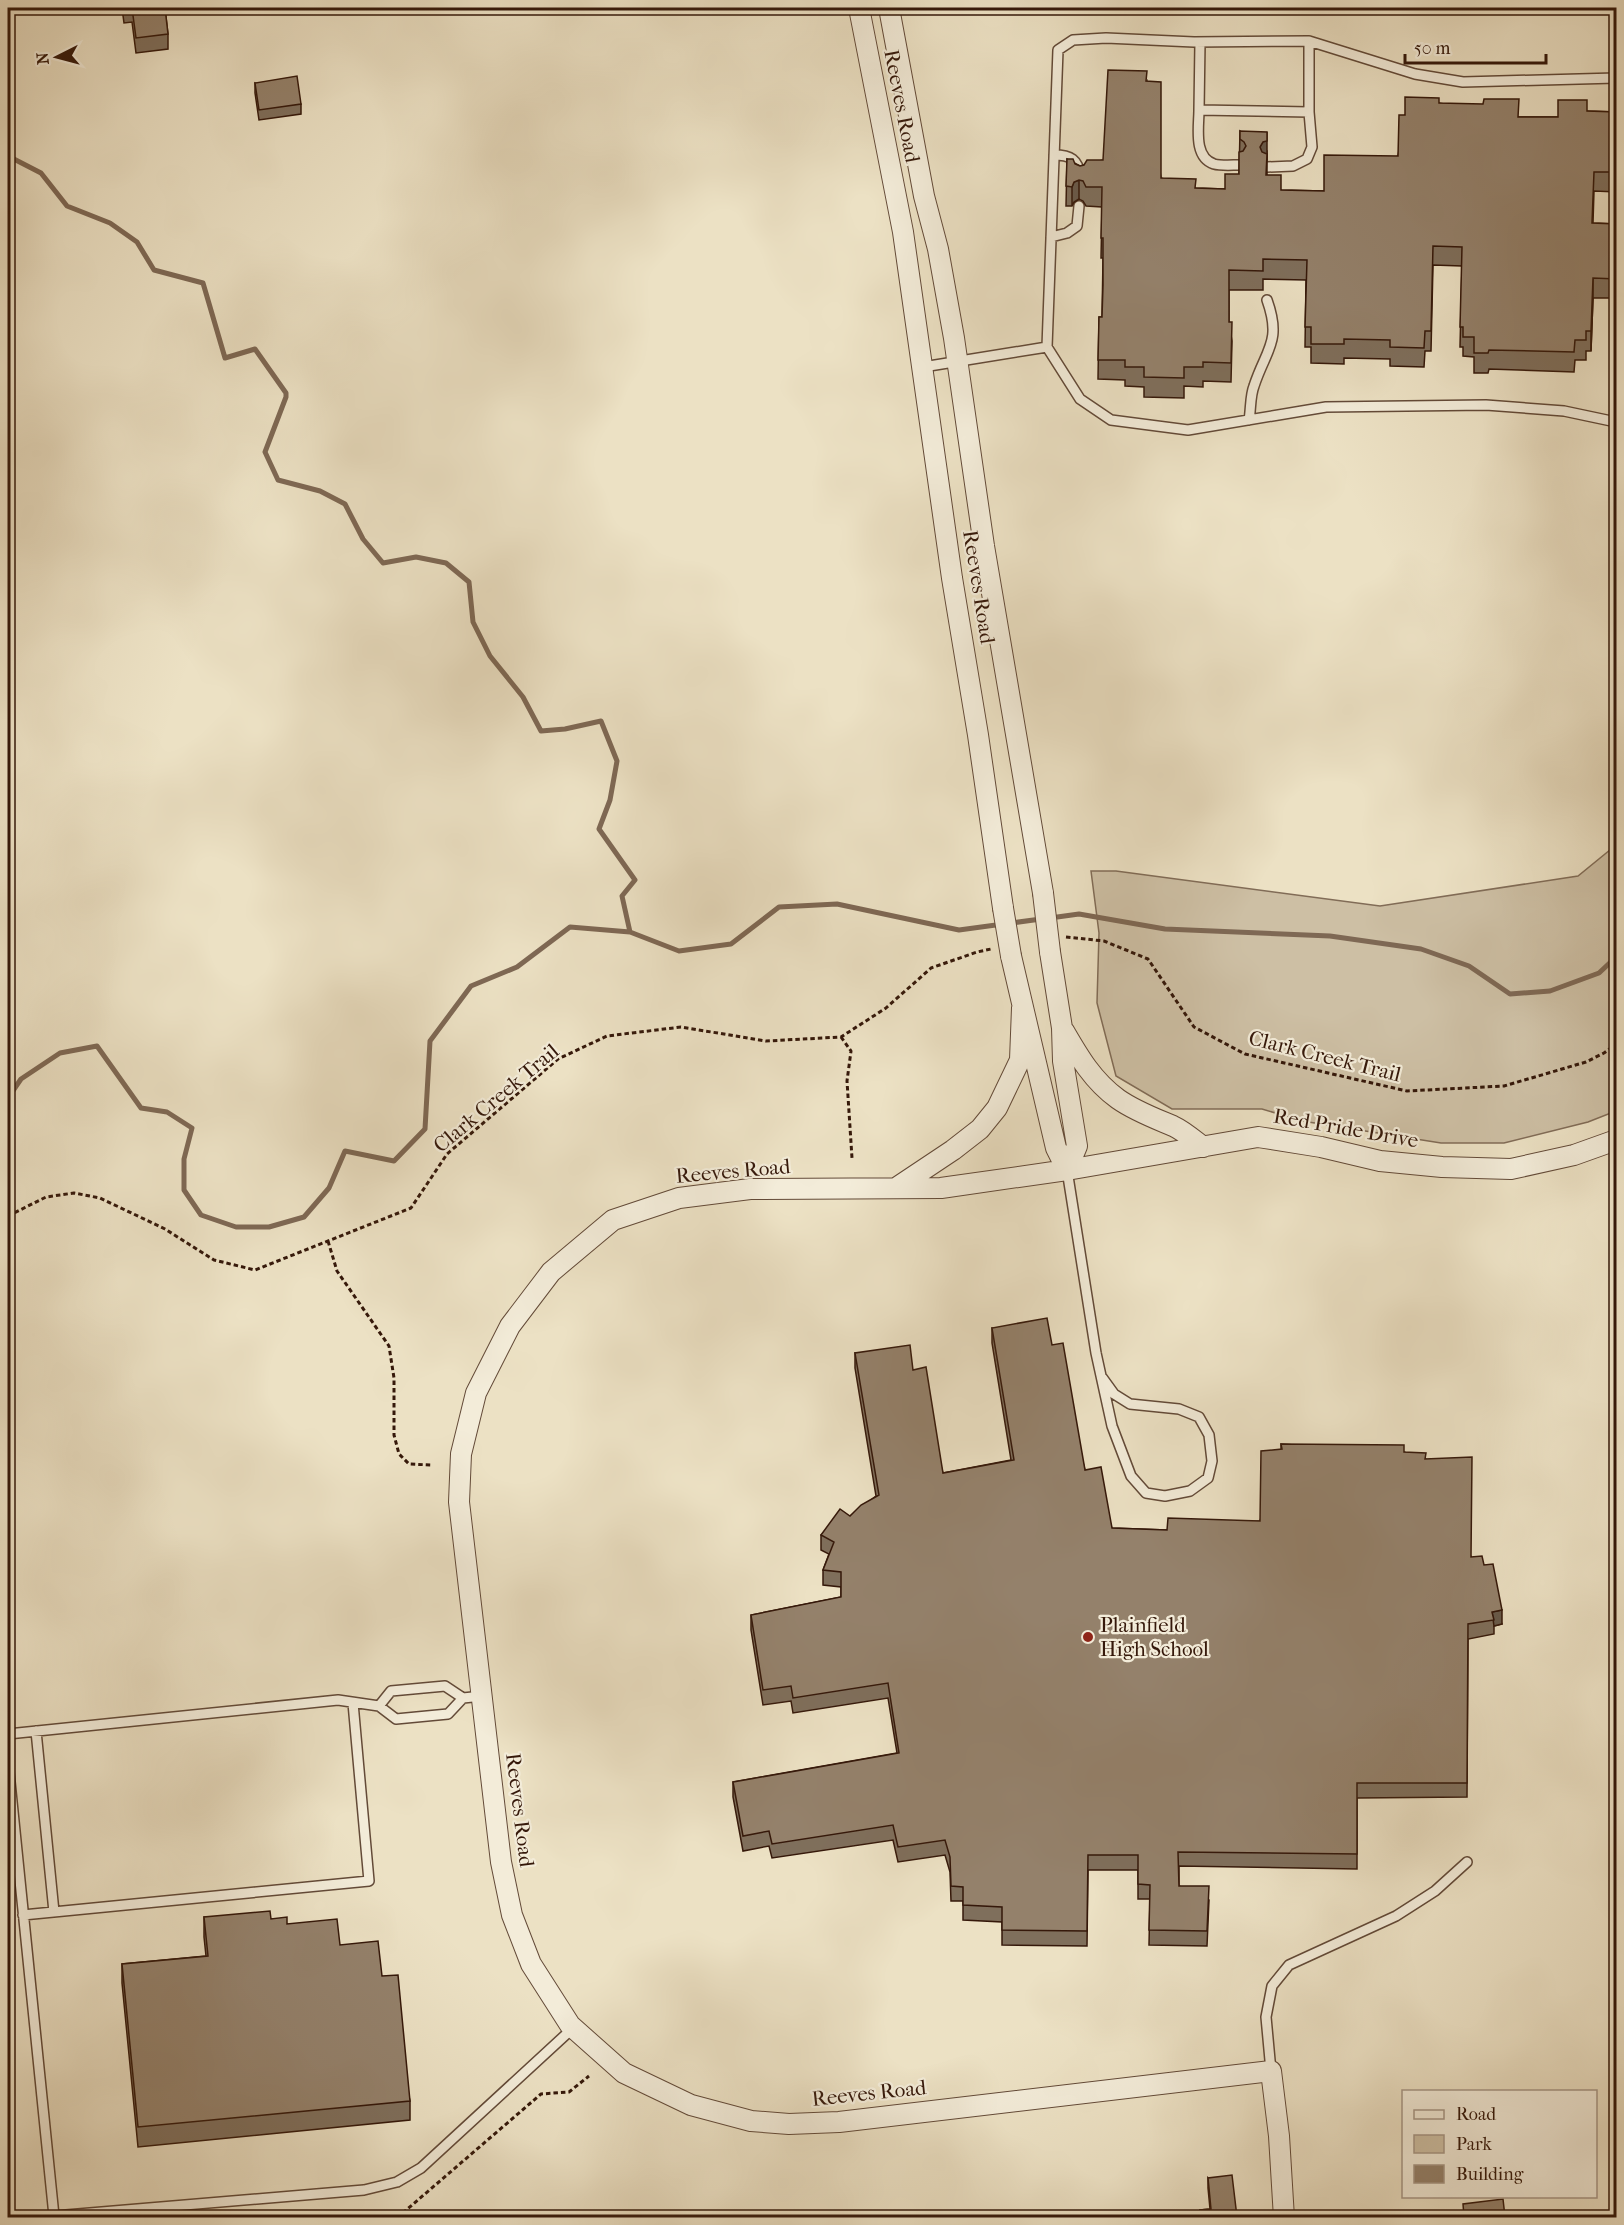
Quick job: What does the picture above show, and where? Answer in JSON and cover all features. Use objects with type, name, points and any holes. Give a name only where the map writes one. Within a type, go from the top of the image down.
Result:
[{"type":"street","name":"Reeves Road","points":[[859,8],[903,232],[952,578],[1003,908],[1005,952],[1022,1008],[1056,1148],[1067,1170]]},
{"type":"street","name":"Reeves Road","points":[[889,8],[924,196],[938,249],[984,546],[1042,893],[1054,946],[1063,1061],[1077,1146],[1067,1170]]},
{"type":"street","points":[[896,1188],[980,1129],[997,1108],[1020,1060],[1022,1008]]},
{"type":"street","points":[[1062,1028],[1080,1060],[1098,1082],[1120,1100],[1148,1116],[1175,1127],[1203,1147]]},
{"type":"street","name":"Red Pride Drive","points":[[1067,1170],[1258,1137],[1321,1147],[1380,1161],[1442,1167],[1511,1169],[1574,1155],[1617,1140]]},
{"type":"street","name":"Reeves Road","points":[[1067,1170],[941,1188],[750,1189],[679,1198],[613,1221],[550,1272],[510,1326],[476,1393],[461,1454],[459,1502],[472,1697],[512,1915],[531,1964],[573,2028],[624,2073],[691,2105],[751,2121],[789,2124],[839,2121],[1271,2071]]},
{"type":"street","points":[[1271,2071],[1279,2136],[1284,2217]]},
{"type":"lane","points":[[1617,78],[1463,82],[1415,74],[1309,41],[1200,42],[1106,38],[1073,40],[1058,50],[1047,347],[1080,399],[1111,420],[1188,430],[1326,407],[1486,405],[1564,411],[1617,422]]},
{"type":"lane","points":[[1267,167],[1293,166],[1307,159],[1312,147],[1309,112],[1309,41]]},
{"type":"lane","points":[[1200,42],[1199,146],[1205,158],[1215,164],[1239,165]]},
{"type":"lane","points":[[1199,110],[1309,112]]},
{"type":"lane","points":[[1054,155],[1071,157],[1080,170],[1080,179]]},
{"type":"lane","points":[[1051,237],[1067,233],[1077,226],[1079,206]]},
{"type":"lane","points":[[1250,420],[1252,389],[1275,334],[1274,319],[1267,300]]},
{"type":"lane","points":[[923,367],[1047,347]]},
{"type":"lane","points":[[1067,1170],[1101,1376],[1112,1426],[1131,1476],[1146,1493],[1165,1496],[1190,1491],[1208,1478],[1212,1461],[1209,1435],[1199,1417],[1179,1408],[1130,1404],[1114,1394],[1101,1376]]},
{"type":"lane","points":[[379,1706],[391,1691],[445,1686],[472,1697]]},
{"type":"lane","points":[[8,1734],[338,1700],[379,1706],[396,1719],[448,1714],[472,1697]]},
{"type":"lane","points":[[23,1915],[369,1881],[353,1703]]},
{"type":"lane","points":[[36,1731],[54,1912]]},
{"type":"lane","points":[[8,1762],[54,2216],[364,2190],[397,2182],[421,2168],[573,2028]]},
{"type":"lane","points":[[1271,2071],[1266,2017],[1272,1986],[1289,1965],[1396,1916],[1435,1891],[1467,1862]]},
{"type":"path","name":"Clark Creek Trail","points":[[1054,946],[1070,937],[1104,941],[1148,959],[1194,1027],[1245,1054],[1407,1091],[1504,1086],[1586,1062],[1617,1044]]},
{"type":"path","name":"Clark Creek Trail","points":[[8,1216],[46,1197],[74,1192],[100,1197],[165,1229],[214,1260],[255,1270],[411,1208],[447,1154],[558,1059],[607,1036],[681,1027],[766,1041],[841,1037],[886,1008],[931,968],[977,952],[1005,952]]},
{"type":"path","points":[[841,1037],[851,1051],[847,1081],[852,1158]]},
{"type":"path","points":[[328,1241],[337,1271],[389,1346],[394,1378],[394,1435],[399,1454],[409,1464],[431,1465]]},
{"type":"path","points":[[397,2217],[541,2094],[569,2092],[589,2076]]},
{"type":"green space","points":[[1616,845],[1616,1111],[1588,1122],[1504,1143],[1441,1143],[1302,1121],[1262,1109],[1172,1109],[1116,1076],[1097,1003],[1099,933],[1091,871],[1116,871],[1380,906],[1578,876]]},
{"type":"building","points":[[132,8],[165,8],[168,34],[136,38]]},
{"type":"building","points":[[1108,70],[1147,71],[1146,81],[1161,82],[1161,178],[1196,179],[1195,188],[1225,189],[1225,174],[1239,174],[1239,152],[1243,151],[1246,146],[1240,139],[1240,131],[1267,132],[1267,141],[1263,142],[1260,147],[1262,152],[1267,154],[1266,175],[1281,175],[1281,190],[1324,191],[1324,155],[1398,156],[1399,115],[1405,115],[1405,97],[1439,98],[1439,103],[1483,104],[1484,99],[1519,99],[1518,117],[1558,117],[1558,100],[1587,100],[1587,111],[1617,112],[1617,172],[1594,172],[1592,223],[1617,224],[1617,279],[1593,278],[1591,331],[1586,331],[1586,340],[1575,340],[1574,352],[1489,350],[1488,353],[1474,353],[1474,337],[1463,337],[1463,327],[1460,327],[1462,247],[1433,246],[1431,331],[1425,331],[1424,348],[1390,347],[1390,340],[1344,339],[1344,344],[1311,344],[1311,327],[1305,327],[1307,260],[1263,259],[1263,271],[1229,270],[1229,322],[1232,322],[1231,363],[1203,362],[1203,367],[1184,367],[1184,378],[1144,377],[1144,367],[1125,367],[1125,360],[1098,360],[1099,317],[1102,317],[1103,285],[1102,187],[1086,187],[1083,181],[1079,180],[1074,182],[1072,187],[1066,186],[1067,159],[1073,159],[1075,164],[1080,166],[1084,165],[1087,160],[1103,160]]},
{"type":"building","points":[[297,76],[301,104],[259,110],[255,83]]},
{"type":"building","name":"Plainfield High School","points":[[1047,1318],[1052,1345],[1063,1343],[1085,1470],[1101,1467],[1112,1528],[1167,1530],[1168,1518],[1260,1521],[1261,1451],[1282,1449],[1281,1444],[1404,1445],[1404,1452],[1426,1453],[1425,1459],[1472,1457],[1471,1557],[1482,1556],[1484,1565],[1493,1564],[1502,1610],[1492,1612],[1494,1620],[1468,1624],[1467,1783],[1357,1783],[1357,1854],[1178,1852],[1179,1886],[1209,1886],[1207,1931],[1149,1930],[1150,1885],[1138,1884],[1138,1855],[1088,1855],[1087,1931],[1002,1930],[1002,1907],[963,1905],[963,1887],[951,1886],[950,1857],[945,1840],[898,1847],[893,1825],[772,1844],[769,1831],[743,1836],[733,1782],[899,1753],[888,1683],[793,1698],[791,1686],[763,1690],[751,1615],[841,1597],[841,1572],[823,1570],[834,1542],[821,1535],[840,1509],[850,1516],[861,1505],[879,1495],[855,1353],[910,1345],[913,1370],[926,1367],[943,1473],[1014,1460],[992,1328]]},
{"type":"building","points":[[270,1911],[271,1919],[287,1917],[287,1924],[337,1919],[340,1945],[378,1941],[382,1976],[398,1975],[410,2101],[138,2127],[122,1964],[208,1956],[204,1917]]},
{"type":"building","points":[[1232,2175],[1237,2217],[1190,2217],[1201,2216],[1200,2210],[1211,2209],[1208,2178]]},
{"type":"building","points":[[1503,2199],[1505,2217],[1464,2217],[1463,2204]]},
{"type":"building","points":[[1132,2214],[1132,2217],[1112,2217],[1112,2216]]},
{"type":"waterway","points":[[8,156],[41,173],[67,206],[110,223],[137,242],[154,270],[203,283],[225,358],[255,349],[286,393],[265,452],[278,480],[320,491],[345,504],[363,539],[383,563],[416,557],[446,563],[469,582],[473,622],[490,656],[523,697],[541,731],[565,729],[601,721],[617,761],[610,800],[599,829],[635,880],[622,896],[630,932]]},
{"type":"waterway","points":[[8,1098],[21,1079],[60,1053],[97,1046],[141,1108],[167,1112],[192,1128],[184,1159],[184,1190],[201,1215],[236,1227],[269,1227],[304,1217],[329,1188],[345,1151],[394,1161],[425,1129],[430,1041],[471,986],[517,967],[570,927],[630,932],[679,951],[731,944],[779,907],[837,904],[959,930],[1041,919]]},
{"type":"waterway","points":[[1050,918],[1079,914],[1165,929],[1330,936],[1421,949],[1469,966],[1510,994],[1550,991],[1599,973],[1616,957]]},
{"type":"place","name":"Plainfield High School","points":[[1088,1637]]}]
